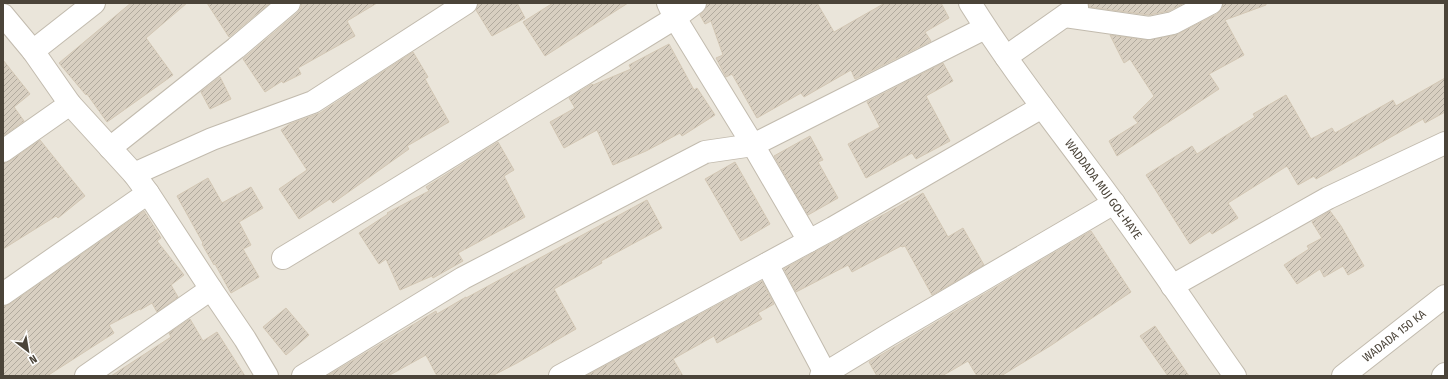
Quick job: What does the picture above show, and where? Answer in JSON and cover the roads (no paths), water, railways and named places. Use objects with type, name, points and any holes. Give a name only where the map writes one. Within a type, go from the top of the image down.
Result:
[{"type":"street","points":[[33,50],[94,3]]},
{"type":"street","points":[[110,148],[236,48],[289,3]]},
{"type":"street","points":[[134,174],[212,139],[313,102],[466,3]]},
{"type":"street","points":[[282,258],[389,194],[671,11],[695,3]]},
{"type":"street","name":"WADDADA MUJ GOL-HAYE","points":[[970,3],[985,28],[1114,203],[1235,376]]},
{"type":"street","points":[[1006,57],[1083,3]]},
{"type":"street","points":[[1065,16],[1149,28],[1173,23],[1211,3]]},
{"type":"street","points":[[671,11],[754,145],[809,241]]},
{"type":"street","points":[[3,15],[33,50],[70,104],[134,174],[148,193],[210,289],[245,339],[266,376]]},
{"type":"street","points":[[303,376],[463,278],[705,152],[754,145],[985,28]]},
{"type":"street","points":[[3,151],[70,104]]},
{"type":"street","points":[[560,376],[809,241],[1042,107]]},
{"type":"street","points":[[1172,286],[1328,198],[1445,143]]},
{"type":"street","points":[[3,294],[148,193]]},
{"type":"street","points":[[767,264],[823,375],[890,334],[1114,203]]},
{"type":"street","points":[[86,376],[210,289]]},
{"type":"street","name":"WADADA 150 KA","points":[[1343,376],[1445,296]]}]
